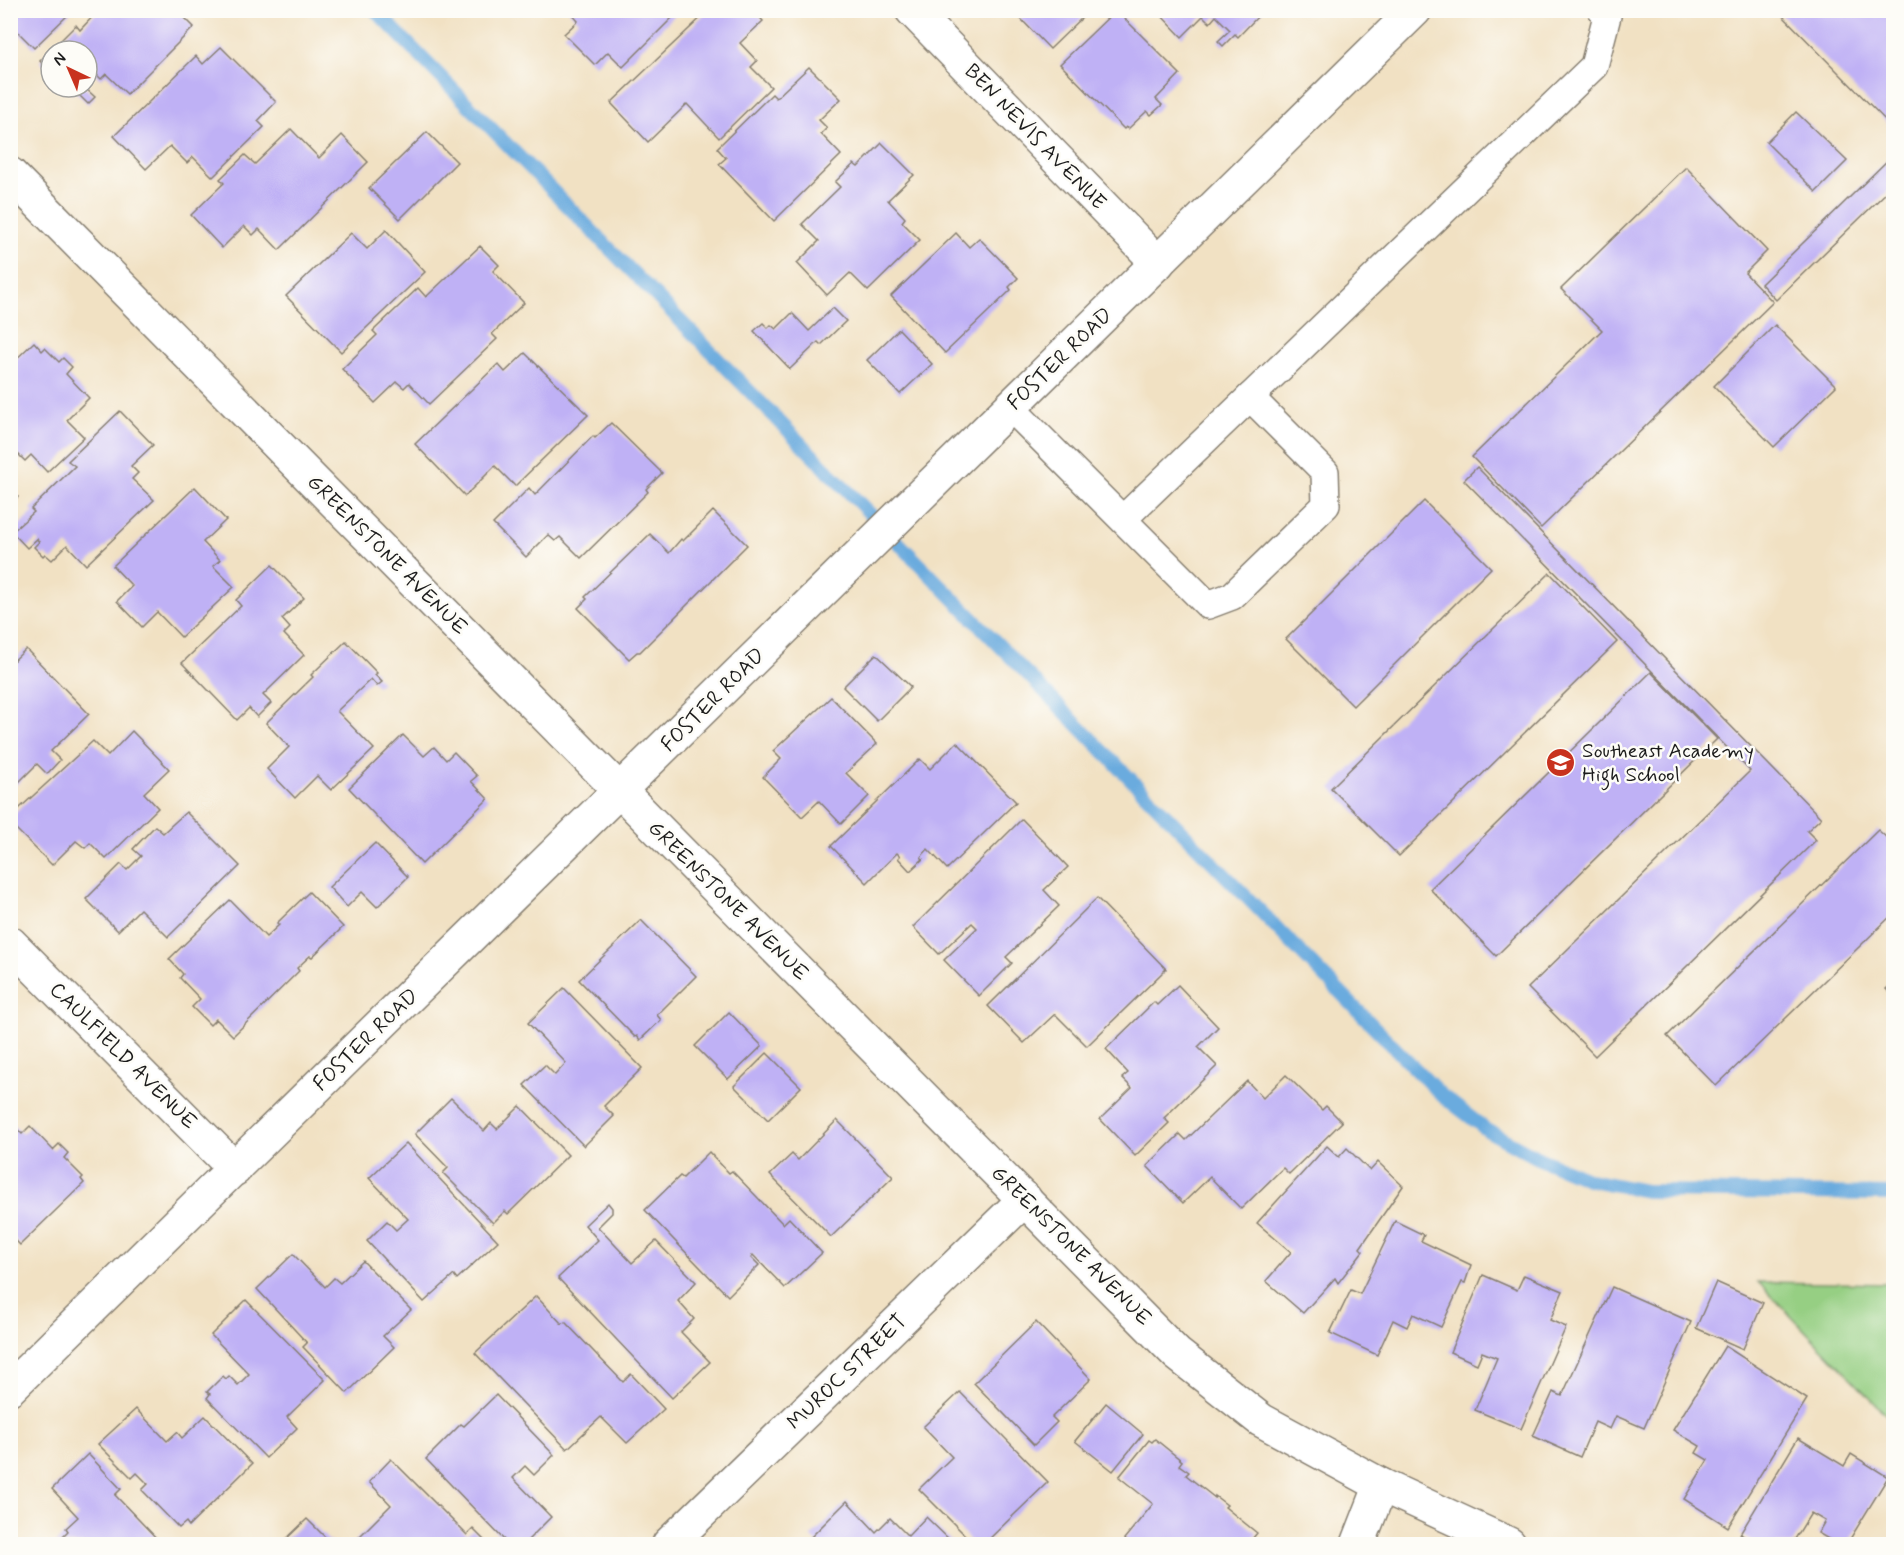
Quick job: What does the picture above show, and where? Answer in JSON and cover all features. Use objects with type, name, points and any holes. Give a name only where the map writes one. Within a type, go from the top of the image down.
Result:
[{"type":"street","name":"BEN NEVIS AVENUE","points":[[912,10],[1158,263]]},
{"type":"street","name":"FOSTER ROAD","points":[[10,1389],[1416,10]]},
{"type":"street","name":"GREENSTONE AVENUE","points":[[10,174],[1177,1354],[1261,1420],[1381,1485],[1509,1545]]},
{"type":"street","name":"CAULFIELD AVENUE","points":[[10,943],[235,1169]]},
{"type":"street","name":"MUROC STREET","points":[[669,1545],[1025,1199]]},
{"type":"street","points":[[1358,1545],[1381,1485]]},
{"type":"lane","points":[[1124,519],[1594,66],[1607,16],[1602,10]]},
{"type":"lane","points":[[1011,408],[1208,605],[1232,596],[1326,506],[1325,472],[1250,397]]},
{"type":"green space","points":[[1758,1282],[1893,1284],[1893,1422]]},
{"type":"building","points":[[10,10],[73,10],[43,39],[39,39],[39,43],[34,48],[10,24]]},
{"type":"building","points":[[99,10],[189,10],[183,16],[194,27],[127,94],[106,74],[101,79],[99,77],[99,39],[62,39],[76,25],[80,30]]},
{"type":"building","points":[[568,10],[680,10],[623,67],[608,52],[595,65],[564,34],[578,21]]},
{"type":"building","points":[[709,10],[753,10],[763,21],[740,43],[757,61],[751,67],[771,87],[719,138],[687,104],[648,142],[611,103]]},
{"type":"building","points":[[1018,10],[1079,10],[1084,16],[1050,49],[1020,18],[1023,15]]},
{"type":"building","points":[[1116,10],[1180,74],[1156,99],[1162,105],[1151,115],[1147,111],[1128,129],[1126,127],[1124,129],[1060,64]]},
{"type":"building","points":[[1156,10],[1264,10],[1238,37],[1235,34],[1223,46],[1218,41],[1230,30],[1216,16],[1210,23],[1203,16],[1182,37]]},
{"type":"building","points":[[1777,10],[1894,10],[1894,129]]},
{"type":"building","points":[[221,47],[276,102],[258,121],[264,127],[213,177],[193,157],[187,163],[170,146],[146,169],[114,136],[196,56],[203,64]]},
{"type":"building","points":[[809,67],[841,99],[819,120],[827,128],[821,134],[841,155],[774,221],[719,164],[726,158],[717,148],[772,94],[776,98]]},
{"type":"building","points":[[83,99],[93,99],[88,104]]},
{"type":"building","points":[[1796,112],[1847,161],[1816,192],[1766,142]]},
{"type":"building","points":[[291,129],[319,158],[342,135],[368,162],[279,250],[259,229],[253,235],[244,226],[222,248],[191,215],[224,183],[220,179],[245,155],[255,164]]},
{"type":"building","points":[[427,132],[457,162],[400,219],[369,188]]},
{"type":"building","points":[[882,143],[914,175],[888,200],[905,218],[902,222],[920,240],[868,291],[850,273],[827,295],[797,263],[819,241],[802,224],[840,187],[835,182],[854,164],[858,167]]},
{"type":"building","points":[[1894,154],[1894,185],[1776,300],[1761,284]]},
{"type":"building","points":[[1686,167],[1767,251],[1745,273],[1773,302],[1541,528],[1472,457],[1602,330],[1561,289]]},
{"type":"building","points":[[386,230],[425,272],[341,352],[286,296],[351,233],[367,249]]},
{"type":"building","points":[[956,233],[969,247],[979,238],[1018,278],[1009,287],[1011,290],[945,353],[891,296]]},
{"type":"building","points":[[480,246],[499,265],[493,271],[524,303],[492,334],[497,339],[429,404],[409,383],[404,388],[397,382],[375,403],[342,369],[377,335],[373,331],[418,288],[426,297]]},
{"type":"building","points":[[833,308],[846,321],[821,345],[818,342],[790,369],[754,331],[763,323],[768,328],[771,325],[776,329],[792,313],[809,331]]},
{"type":"building","points":[[1775,325],[1836,386],[1774,447],[1714,386]]},
{"type":"building","points":[[899,329],[932,364],[900,394],[867,360]]},
{"type":"building","points":[[34,342],[42,351],[45,348],[59,362],[63,358],[72,367],[66,374],[89,398],[67,420],[84,437],[47,472],[31,455],[25,461],[10,446],[10,365]]},
{"type":"building","points":[[525,353],[588,415],[515,486],[495,466],[465,496],[415,444],[498,364],[505,372]]},
{"type":"building","points":[[120,411],[153,445],[131,466],[138,473],[132,479],[154,500],[86,565],[67,545],[52,560],[45,554],[43,556],[34,547],[39,542],[37,539],[27,548],[12,532],[34,512],[31,509],[75,466],[68,461]]},
{"type":"building","points":[[611,423],[662,473],[646,489],[648,492],[581,558],[560,537],[555,541],[548,535],[526,557],[493,524],[529,488],[535,495],[593,436],[595,438]]},
{"type":"building","points":[[1477,467],[1821,818],[1807,831],[1816,840],[1595,1056],[1528,988],[1750,771],[1464,480]]},
{"type":"building","points":[[195,487],[226,520],[203,542],[220,560],[213,566],[234,587],[181,637],[157,612],[142,627],[117,601],[132,586],[113,566]]},
{"type":"building","points":[[10,489],[18,497],[10,503]]},
{"type":"building","points":[[1424,501],[1491,568],[1353,706],[1286,639]]},
{"type":"building","points":[[713,511],[747,545],[640,652],[629,659],[578,608],[587,599],[585,597],[650,534],[669,553],[681,539],[683,541]]},
{"type":"building","points":[[272,565],[304,598],[282,619],[290,628],[284,634],[304,655],[263,695],[271,703],[257,717],[249,708],[237,720],[182,663],[241,606],[236,600]]},
{"type":"building","points":[[1550,573],[1617,642],[1399,856],[1331,788]]},
{"type":"building","points":[[346,641],[377,673],[375,675],[382,682],[377,686],[371,679],[337,711],[374,749],[331,790],[317,776],[295,798],[267,769],[289,747],[266,723]]},
{"type":"building","points":[[26,649],[89,714],[51,751],[60,760],[47,774],[37,764],[16,785],[10,779],[10,664]]},
{"type":"building","points":[[876,654],[911,687],[877,721],[843,687]]},
{"type":"building","points":[[1651,672],[1717,739],[1496,956],[1430,889]]},
{"type":"building","points":[[831,697],[877,744],[846,773],[869,796],[841,824],[819,801],[802,817],[763,777],[781,759],[773,751]]},
{"type":"building","points":[[132,731],[169,769],[144,793],[158,808],[106,859],[90,843],[85,848],[76,841],[52,865],[10,823],[10,817],[93,741],[108,756]]},
{"type":"building","points":[[403,735],[424,756],[434,747],[446,760],[454,752],[477,776],[471,781],[488,799],[422,864],[349,788]]},
{"type":"building","points":[[957,742],[1016,802],[947,869],[928,849],[921,857],[923,859],[910,871],[898,858],[900,856],[897,853],[867,883],[831,846],[920,759],[930,769]]},
{"type":"building","points":[[186,812],[240,866],[168,937],[140,909],[118,931],[86,899],[121,864],[127,870],[141,856],[133,849],[155,826],[163,833]]},
{"type":"building","points":[[1022,819],[1068,867],[1044,890],[1059,906],[1006,957],[1012,963],[979,996],[944,960],[977,928],[972,923],[939,954],[913,927]]},
{"type":"building","points":[[1878,830],[1894,844],[1894,913],[1716,1086],[1667,1036]]},
{"type":"building","points":[[375,843],[408,877],[377,907],[362,892],[347,907],[329,887]]},
{"type":"building","points":[[309,892],[343,927],[297,968],[299,971],[233,1036],[216,1019],[210,1025],[192,1007],[200,999],[180,978],[183,974],[169,959],[230,900],[266,937]]},
{"type":"building","points":[[1097,898],[1166,969],[1087,1046],[1055,1014],[1024,1043],[988,1006]]},
{"type":"building","points":[[641,920],[696,976],[657,1015],[661,1020],[640,1040],[579,980]]},
{"type":"building","points":[[1894,982],[1894,997],[1886,989]]},
{"type":"building","points":[[1178,985],[1218,1027],[1198,1047],[1217,1066],[1164,1118],[1169,1123],[1135,1156],[1100,1119],[1132,1088],[1122,1078],[1128,1073],[1106,1049],[1154,1002],[1157,1005]]},
{"type":"building","points":[[564,988],[642,1068],[604,1106],[614,1116],[584,1146],[524,1085],[545,1065],[555,1075],[566,1063],[528,1023]]},
{"type":"building","points":[[729,1012],[762,1046],[728,1079],[695,1046]]},
{"type":"building","points":[[767,1053],[801,1087],[768,1120],[734,1086]]},
{"type":"building","points":[[1286,1075],[1322,1110],[1326,1106],[1342,1122],[1289,1174],[1283,1168],[1241,1209],[1210,1177],[1183,1203],[1147,1166],[1180,1134],[1186,1140],[1247,1081],[1263,1098]]},
{"type":"building","points":[[451,1098],[484,1131],[491,1123],[497,1129],[520,1106],[568,1155],[508,1214],[505,1211],[493,1223],[443,1173],[448,1168],[415,1134]]},
{"type":"building","points":[[837,1120],[893,1177],[831,1237],[770,1175],[792,1154],[798,1160]]},
{"type":"building","points":[[10,1122],[22,1134],[30,1126],[53,1150],[59,1144],[68,1153],[64,1158],[83,1177],[81,1179],[84,1183],[20,1245],[10,1235]]},
{"type":"building","points":[[406,1143],[498,1241],[457,1279],[454,1275],[424,1302],[367,1241],[387,1221],[396,1230],[408,1219],[369,1178]]},
{"type":"building","points":[[1327,1146],[1339,1157],[1347,1148],[1370,1171],[1378,1162],[1403,1186],[1360,1248],[1363,1251],[1338,1283],[1335,1278],[1303,1313],[1266,1281],[1291,1252],[1257,1223]]},
{"type":"building","points":[[709,1152],[729,1173],[732,1171],[783,1224],[789,1218],[822,1253],[785,1288],[753,1255],[751,1257],[759,1265],[728,1296],[645,1210],[680,1176],[683,1178]]},
{"type":"building","points":[[608,1203],[612,1208],[612,1213],[598,1227],[632,1263],[656,1241],[696,1282],[678,1301],[694,1319],[681,1332],[710,1362],[672,1398],[558,1278],[598,1240],[585,1225]]},
{"type":"building","points":[[1395,1221],[1424,1235],[1421,1241],[1471,1265],[1465,1283],[1462,1282],[1441,1327],[1413,1314],[1407,1327],[1393,1320],[1377,1355],[1330,1333],[1351,1290],[1360,1294]]},
{"type":"building","points":[[293,1254],[325,1287],[334,1278],[340,1283],[363,1261],[411,1310],[383,1336],[394,1347],[347,1393],[303,1347],[307,1343],[257,1289]]},
{"type":"building","points":[[1483,1275],[1517,1290],[1524,1275],[1563,1291],[1550,1320],[1566,1327],[1521,1429],[1475,1410],[1497,1358],[1482,1352],[1477,1364],[1450,1352]]},
{"type":"building","points":[[1716,1282],[1763,1303],[1743,1349],[1696,1328]]},
{"type":"building","points":[[1612,1287],[1691,1322],[1644,1428],[1616,1416],[1610,1429],[1595,1422],[1580,1457],[1533,1436],[1553,1392],[1562,1396]]},
{"type":"building","points":[[536,1296],[562,1324],[565,1322],[623,1382],[631,1374],[664,1409],[627,1443],[601,1417],[567,1449],[475,1353]]},
{"type":"building","points":[[246,1300],[325,1380],[287,1417],[297,1428],[266,1458],[207,1398],[210,1394],[207,1392],[223,1376],[226,1379],[229,1376],[238,1385],[249,1374],[211,1335]]},
{"type":"building","points":[[1036,1322],[1091,1379],[1052,1417],[1057,1422],[1034,1445],[974,1383]]},
{"type":"building","points":[[1725,1346],[1807,1399],[1728,1527],[1684,1499],[1708,1460],[1696,1453],[1700,1446],[1673,1430]]},
{"type":"building","points":[[960,1392],[1048,1482],[984,1544],[974,1544],[919,1489],[952,1457],[923,1427]]},
{"type":"building","points":[[496,1395],[554,1455],[534,1475],[525,1466],[513,1478],[551,1517],[524,1544],[508,1544],[426,1459],[461,1424],[464,1426]]},
{"type":"building","points":[[1106,1403],[1143,1434],[1113,1471],[1075,1441]]},
{"type":"building","points":[[136,1409],[167,1441],[177,1432],[182,1438],[205,1416],[252,1464],[189,1526],[186,1522],[179,1528],[142,1490],[148,1484],[137,1473],[132,1478],[98,1444]]},
{"type":"building","points":[[1798,1438],[1844,1466],[1851,1454],[1888,1477],[1847,1544],[1837,1544],[1818,1533],[1825,1521],[1811,1513],[1792,1544],[1757,1544],[1740,1534]]},
{"type":"building","points":[[1155,1439],[1182,1461],[1179,1465],[1189,1472],[1186,1475],[1227,1505],[1225,1507],[1257,1533],[1248,1544],[1131,1544],[1124,1539],[1153,1504],[1119,1477],[1149,1440],[1152,1442]]},
{"type":"building","points":[[88,1454],[121,1489],[115,1495],[162,1544],[55,1544],[68,1531],[66,1528],[78,1517],[52,1489]]},
{"type":"building","points":[[391,1459],[467,1535],[473,1529],[488,1544],[352,1544],[391,1505],[369,1482]]},
{"type":"building","points":[[847,1501],[876,1532],[890,1518],[908,1536],[926,1517],[954,1544],[819,1544],[811,1537]]},
{"type":"building","points":[[307,1519],[332,1544],[281,1544]]},
{"type":"waterway","points":[[375,10],[1440,1094],[1487,1130],[1540,1159],[1590,1180],[1646,1191],[1894,1194]]},
{"type":"place","name":"Southeast Academy High School","points":[[1561,763]]}]
